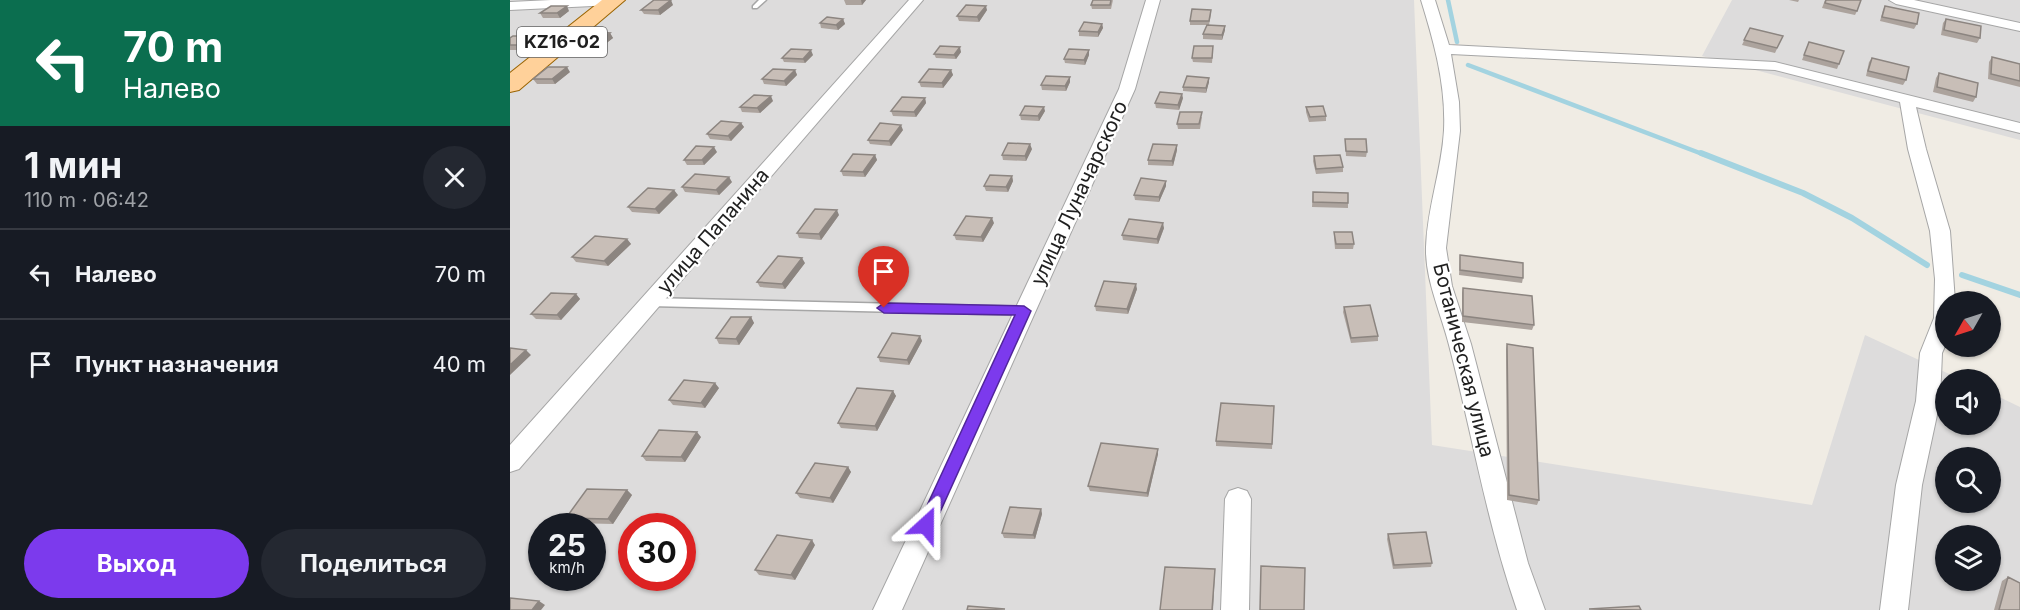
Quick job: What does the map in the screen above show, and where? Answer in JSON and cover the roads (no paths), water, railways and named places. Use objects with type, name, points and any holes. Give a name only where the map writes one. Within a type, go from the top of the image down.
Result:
[{"type":"main road","name":"KZ16-02","points":[[510,85],[614,0]]},
{"type":"street","points":[[510,6],[614,0]]},
{"type":"street","name":"улица Папанина","points":[[510,462],[916,0]]},
{"type":"street","name":"улица Луначарского","points":[[887,610],[1127,89],[1153,0]]},
{"type":"street","name":"Ботаническая улица","points":[[1428,0],[1443,49],[1451,102],[1452,130],[1436,248],[1442,286],[1461,344],[1514,563],[1530,610]]},
{"type":"street","points":[[1896,0],[2020,27]]},
{"type":"street","points":[[1443,49],[1775,66],[2020,128]]},
{"type":"street","points":[[1894,610],[1909,485],[1928,401],[1931,353],[1945,318],[1945,279],[1940,231],[1917,149],[1907,100]]},
{"type":"street","points":[[1235,610],[1238,499]]},
{"type":"lane","points":[[755,6],[763,0]]},
{"type":"lane","points":[[650,302],[1024,311]]},
{"type":"waterway","points":[[1448,0],[1457,42]]},
{"type":"waterway","points":[[1468,65],[1705,155]]},
{"type":"waterway","points":[[1701,153],[1803,193],[1852,218],[1927,265]]},
{"type":"waterway","points":[[1962,275],[2020,295]]}]
